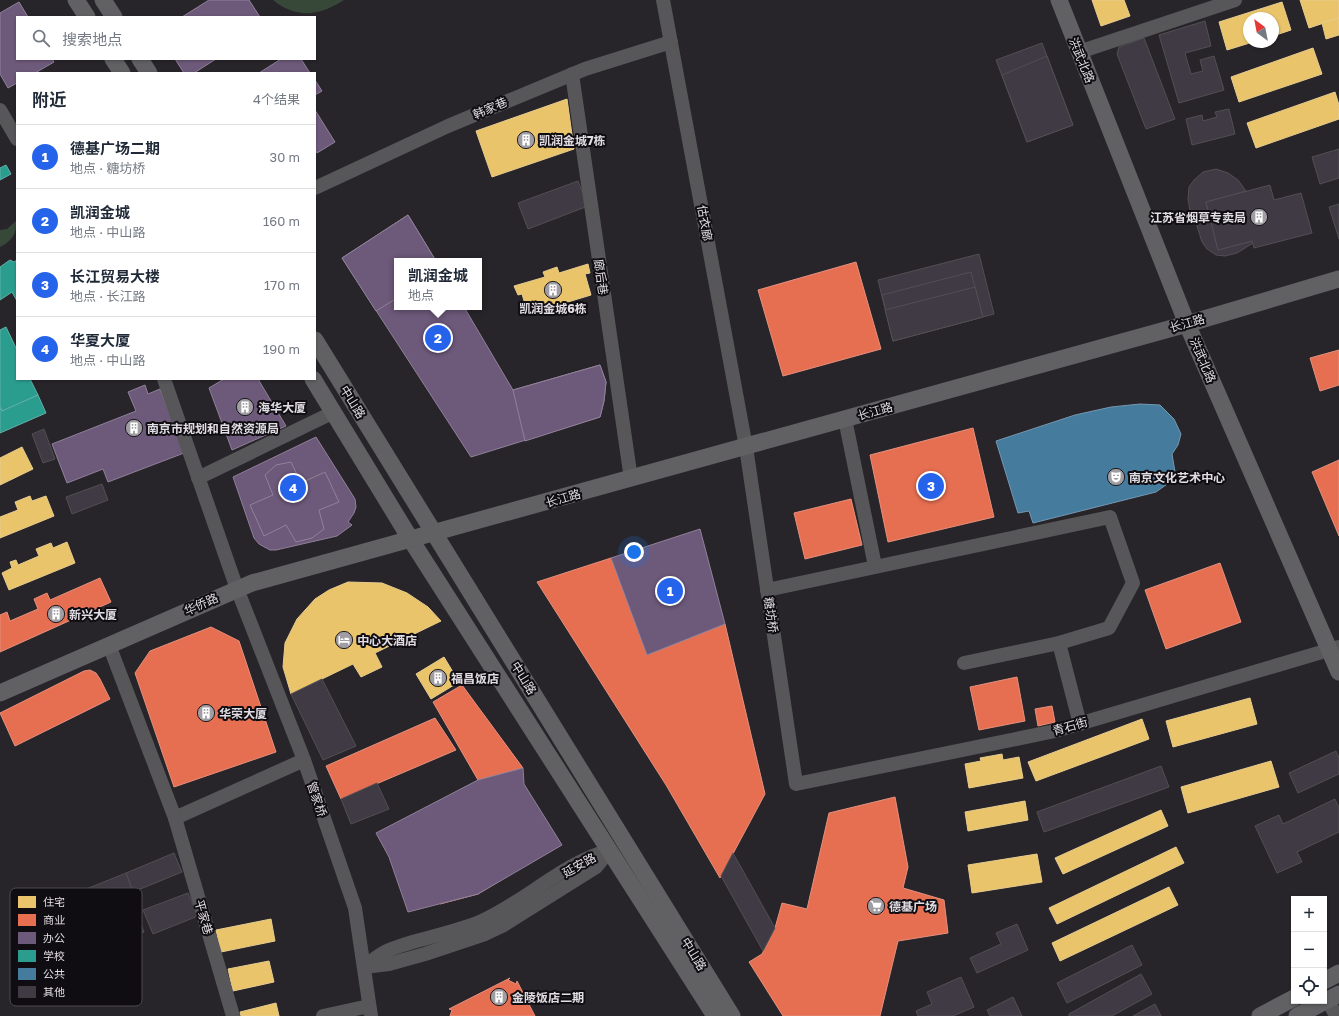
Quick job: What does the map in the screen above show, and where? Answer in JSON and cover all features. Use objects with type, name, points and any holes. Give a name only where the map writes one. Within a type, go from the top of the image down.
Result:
[{"type":"main road","points":[[76,0],[86,16]]},
{"type":"main road","points":[[103,0],[113,16]]},
{"type":"main road","name":"洪武北路","points":[[1058,0],[1187,324],[1334,649],[1339,672]]},
{"type":"main road","points":[[114,60],[121,72]]},
{"type":"main road","points":[[141,60],[148,72]]},
{"type":"main road","name":"长江路","points":[[411,540],[1187,324],[1339,279]]},
{"type":"main road","name":"中山路","points":[[316,342],[732,1016]]},
{"type":"main road","name":"中山路","points":[[314,380],[411,540],[715,1016]]},
{"type":"main road","name":"华侨路","points":[[0,692],[237,589],[411,540]]},
{"type":"main road","points":[[1327,980],[1339,973]]},
{"type":"main road","points":[[1260,1016],[1291,1000]]},
{"type":"main road","points":[[1297,1016],[1326,1004]]},
{"type":"street","name":"估衣廊","points":[[663,0],[746,447]]},
{"type":"street","points":[[1079,52],[1235,0]]},
{"type":"street","name":"韩家巷","points":[[316,188],[448,126],[572,74],[671,42]]},
{"type":"street","name":"廊后巷","points":[[572,74],[631,479]]},
{"type":"street","points":[[0,110],[16,137]]},
{"type":"street","name":"管家桥","points":[[164,380],[237,589],[304,760],[355,908],[370,1011]]},
{"type":"street","points":[[198,478],[334,412]]},
{"type":"street","points":[[845,419],[875,566]]},
{"type":"street","name":"糖坊桥","points":[[746,447],[796,784]]},
{"type":"street","points":[[767,590],[1110,516],[1133,583],[1109,628],[1059,643],[964,663]]},
{"type":"street","points":[[1059,643],[1080,724]]},
{"type":"street","name":"平家巷","points":[[108,645],[175,818],[233,1016]]},
{"type":"street","name":"青石街","points":[[796,784],[1055,731],[1334,649]]},
{"type":"street","points":[[175,818],[304,760]]},
{"type":"street","name":"延安路","points":[[364,967],[388,950],[459,930],[481,921],[503,910],[590,856],[610,850]]},
{"type":"street","points":[[1326,1004],[1336,1016]]},
{"type":"street","points":[[323,1016],[370,1011]]},
{"type":"green space","points":[[273,0],[344,0],[317,12],[299,13],[282,6]]},
{"type":"green space","points":[[16,221],[16,230],[14,234],[7,243],[0,247],[0,230],[7,229]]},
{"type":"building: 住宅","points":[[1092,0],[1124,0],[1130,16],[1101,26]]},
{"type":"building: 住宅","points":[[1300,0],[1339,0],[1339,18],[1309,28]]},
{"type":"building: 住宅","points":[[1282,2],[1291,30],[1279,34],[1279,12],[1250,12]]},
{"type":"building: 住宅","points":[[1243,14],[1243,45],[1227,50],[1219,22]]},
{"type":"building: 住宅","points":[[1339,18],[1339,35],[1326,39],[1322,23]]},
{"type":"building: 住宅","points":[[1313,48],[1322,74],[1239,102],[1231,77]]},
{"type":"building: 住宅","points":[[1335,92],[1339,105],[1339,119],[1256,148],[1247,123]]},
{"type":"building: 住宅","name":"凯润金城7栋","points":[[567,99],[574,149],[492,177],[476,131]]},
{"type":"building: 住宅","name":"凯润金城6栋","points":[[588,264],[590,273],[585,274],[591,295],[528,314],[522,294],[518,295],[514,286],[545,277],[543,272],[557,267],[559,273]]},
{"type":"building: 住宅","points":[[22,447],[33,469],[0,485],[0,458]]},
{"type":"building: 住宅","points":[[30,496],[32,501],[46,496],[54,516],[0,538],[0,517],[18,510],[15,502]]},
{"type":"building: 住宅","points":[[67,542],[75,563],[9,590],[2,573],[12,568],[10,562],[16,560],[18,565],[39,556],[36,549],[51,543],[53,548]]},
{"type":"building: 住宅","name":"中心大酒店","points":[[348,582],[382,583],[407,593],[428,607],[441,621],[375,653],[382,667],[361,677],[353,664],[291,694],[283,667],[285,643],[297,619],[315,599],[329,590]]},
{"type":"building: 住宅","name":"福昌饭店","points":[[444,657],[459,682],[431,699],[416,674]]},
{"type":"building: 住宅","points":[[1250,698],[1257,724],[1173,747],[1166,721]]},
{"type":"building: 住宅","points":[[1142,719],[1149,739],[1036,781],[1028,762]]},
{"type":"building: 住宅","points":[[1002,754],[1003,760],[1019,757],[1023,778],[969,788],[965,764],[981,761],[980,758]]},
{"type":"building: 住宅","points":[[1271,761],[1279,787],[1188,813],[1181,787]]},
{"type":"building: 住宅","points":[[1025,801],[1028,820],[968,831],[965,812]]},
{"type":"building: 住宅","points":[[1161,810],[1168,826],[1063,874],[1055,858]]},
{"type":"building: 住宅","points":[[1176,847],[1184,863],[1057,924],[1049,908]]},
{"type":"building: 住宅","points":[[1037,854],[1042,882],[972,893],[968,865]]},
{"type":"building: 住宅","points":[[1169,887],[1178,905],[1060,961],[1052,943]]},
{"type":"building: 住宅","points":[[271,919],[275,941],[221,952],[216,930]]},
{"type":"building: 住宅","points":[[269,961],[274,982],[233,991],[228,969]]},
{"type":"building: 住宅","points":[[276,1003],[279,1016],[241,1016],[240,1012]]},
{"type":"building: 商业","points":[[856,262],[881,349],[783,376],[758,290]]},
{"type":"building: 商业","points":[[1339,350],[1339,385],[1320,391],[1310,358]]},
{"type":"building: 商业","points":[[973,428],[994,517],[888,542],[870,455]]},
{"type":"building: 商业","points":[[1339,460],[1339,536],[1312,472]]},
{"type":"building: 商业","points":[[851,499],[862,545],[805,559],[794,513]]},
{"type":"building: 商业","points":[[611,558],[647,655],[725,624],[765,794],[720,878],[666,785],[537,582]]},
{"type":"building: 商业","points":[[1220,563],[1241,622],[1166,649],[1145,590]]},
{"type":"building: 商业","name":"新兴大厦","points":[[100,578],[111,602],[0,652],[0,615],[7,612],[10,621],[38,609],[34,599],[47,593],[50,600]]},
{"type":"building: 商业","name":"华荣大厦","points":[[211,627],[239,641],[276,752],[174,787],[135,673],[150,651]]},
{"type":"building: 商业","points":[[90,670],[96,673],[110,699],[15,746],[0,713],[84,671]]},
{"type":"building: 商业","points":[[1017,677],[1025,721],[979,730],[970,687]]},
{"type":"building: 商业","points":[[462,685],[523,768],[478,780],[433,702]]},
{"type":"building: 商业","points":[[1052,706],[1055,722],[1038,726],[1035,709]]},
{"type":"building: 商业","points":[[435,718],[456,750],[341,799],[326,766]]},
{"type":"building: 商业","name":"德基广场","points":[[895,797],[908,867],[903,888],[944,900],[948,933],[898,941],[880,1016],[783,1016],[749,962],[762,954],[775,928],[782,903],[807,909],[829,813]]},
{"type":"building: 商业","points":[[470,816],[501,880],[478,894],[440,904],[413,846]]},
{"type":"building: 商业","name":"金陵饭店二期","points":[[510,978],[508,980],[516,984],[517,981],[535,1016],[450,1016],[452,1010],[449,1009]]},
{"type":"building: 办公","points":[[209,0],[249,0],[259,16],[184,16]]},
{"type":"building: 办公","points":[[19,2],[27,16],[16,16],[16,60],[53,60],[54,62],[37,72],[16,72],[16,84],[8,88],[0,74],[0,13]]},
{"type":"building: 办公","points":[[176,60],[214,60],[196,72],[183,72]]},
{"type":"building: 办公","points":[[279,60],[302,60],[309,72],[261,72]]},
{"type":"building: 办公","points":[[316,82],[322,91],[316,94]]},
{"type":"building: 办公","points":[[316,112],[335,142],[317,153],[316,152]]},
{"type":"building: 办公","points":[[408,215],[434,258],[394,258],[394,310],[466,310],[513,390],[600,365],[606,382],[604,401],[600,417],[471,457],[342,258]]},
{"type":"building: 办公","points":[[408,215],[434,258],[394,258],[394,300],[376,311],[342,258]]},
{"type":"building: 办公","points":[[600,365],[606,382],[604,401],[600,417],[525,441],[513,390]]},
{"type":"building: 办公","name":"海华大厦","points":[[222,380],[259,380],[286,426],[232,450],[209,388]]},
{"type":"building: 办公","name":"南京市规划和自然资源局","points":[[145,385],[148,394],[160,389],[184,453],[108,482],[103,469],[67,483],[52,444],[136,411],[128,392]]},
{"type":"building: 办公","points":[[316,437],[355,499],[356,507],[348,522],[352,525],[337,536],[276,550],[270,550],[259,544],[254,538],[233,477]]},
{"type":"building: 办公","points":[[291,462],[301,483],[325,472],[339,502],[319,510],[324,529],[312,538],[296,542],[286,525],[264,536],[250,505],[273,495],[265,475],[276,465]]},
{"type":"building: 办公","points":[[700,529],[725,624],[647,655],[611,558]]},
{"type":"building: 办公","points":[[523,768],[524,784],[562,845],[478,894],[408,912],[389,857],[376,833],[478,780]]},
{"type":"building: 学校","points":[[6,165],[11,174],[0,180],[0,168]]},
{"type":"building: 学校","points":[[10,260],[14,262],[16,261],[16,299],[12,292],[0,300],[0,267]]},
{"type":"building: 学校","points":[[6,327],[16,348],[16,380],[30,380],[38,395],[2,411],[0,407],[0,330]]},
{"type":"building: 学校","points":[[38,395],[46,413],[0,433],[0,407],[2,411]]},
{"type":"building: 公共","points":[[1140,404],[1160,405],[1174,419],[1181,434],[1178,445],[1172,454],[1175,472],[1170,482],[1156,492],[1033,523],[1029,511],[1018,513],[996,441],[1075,415],[1111,407]]},
{"type":"building: 其他","points":[[1205,21],[1211,46],[1185,53],[1191,74],[1203,71],[1200,60],[1214,56],[1224,90],[1179,103],[1159,35]]},
{"type":"building: 其他","points":[[1144,38],[1175,119],[1146,129],[1117,54],[1119,47]]},
{"type":"building: 其他","points":[[1042,43],[1073,125],[1027,142],[996,60]]},
{"type":"building: 其他","points":[[1047,56],[1073,125],[1027,142],[1002,75]]},
{"type":"building: 其他","points":[[1229,109],[1235,134],[1192,145],[1186,119],[1202,115],[1203,121],[1217,117],[1215,112]]},
{"type":"building: 其他","points":[[1339,149],[1339,178],[1320,184],[1312,157]]},
{"type":"building: 其他","points":[[1216,169],[1228,173],[1238,180],[1246,191],[1206,202],[1218,250],[1252,241],[1253,243],[1237,253],[1225,256],[1216,255],[1207,249],[1202,242],[1194,216],[1190,211],[1188,199],[1189,187],[1194,180],[1203,172]]},
{"type":"building: 其他","points":[[578,181],[588,206],[528,229],[518,203]]},
{"type":"building: 其他","name":"江苏省烟草专卖局","points":[[1270,185],[1274,200],[1301,193],[1312,233],[1254,248],[1252,241],[1218,250],[1206,202]]},
{"type":"building: 其他","points":[[1339,204],[1339,239],[1329,207]]},
{"type":"building: 其他","points":[[979,254],[994,314],[893,341],[878,280]]},
{"type":"building: 其他","points":[[971,272],[983,317],[893,341],[882,295]]},
{"type":"building: 其他","points":[[975,287],[983,317],[893,341],[885,310]]},
{"type":"building: 其他","points":[[44,429],[55,459],[43,463],[32,434]]},
{"type":"building: 其他","points":[[102,484],[108,500],[72,514],[66,497]]},
{"type":"building: 其他","points":[[322,679],[356,746],[323,760],[291,694]]},
{"type":"building: 其他","points":[[1336,751],[1339,758],[1339,774],[1298,793],[1289,773]]},
{"type":"building: 其他","points":[[1161,766],[1169,787],[1044,832],[1037,812]]},
{"type":"building: 其他","points":[[377,783],[389,809],[351,824],[341,799]]},
{"type":"building: 其他","points":[[1335,799],[1339,808],[1339,832],[1297,852],[1302,862],[1277,873],[1255,826],[1279,815],[1283,824]]},
{"type":"building: 其他","points":[[174,853],[182,872],[142,888],[132,888],[126,873]]},
{"type":"building: 其他","points":[[733,853],[775,928],[763,951],[721,876]]},
{"type":"building: 其他","points":[[126,873],[132,888],[89,888]]},
{"type":"building: 其他","points":[[188,893],[198,916],[153,934],[143,910]]},
{"type":"building: 其他","points":[[1017,924],[1028,950],[977,973],[970,958],[1001,944],[996,933]]},
{"type":"building: 其他","points":[[1132,945],[1142,965],[1067,1003],[1057,983]]},
{"type":"building: 其他","points":[[1141,974],[1152,994],[1112,1016],[1069,1016],[1069,1014]]},
{"type":"building: 其他","points":[[961,977],[974,1007],[953,1016],[918,1016],[916,1011],[932,1004],[927,992]]},
{"type":"building: 其他","points":[[1013,997],[1022,1016],[990,1016],[987,1010]]},
{"type":"building: 其他","points":[[1155,1004],[1161,1016],[1133,1016]]},
{"type":"place","name":"凯润金城7栋","points":[[526,140]]},
{"type":"place","name":"江苏省烟草专卖局","points":[[1259,217]]},
{"type":"place","name":"凯润金城6栋","points":[[553,290]]},
{"type":"place","name":"凯润金城","points":[[438,338]]},
{"type":"place","name":"海华大厦","points":[[245,407]]},
{"type":"place","name":"南京市规划和自然资源局","points":[[134,428]]},
{"type":"place","name":"南京文化艺术中心","points":[[1116,477]]},
{"type":"place","name":"长江贸易大楼","points":[[931,486]]},
{"type":"place","name":"华夏大厦","points":[[293,488]]},
{"type":"place","name":"德基广场二期","points":[[670,591]]},
{"type":"place","name":"新兴大厦","points":[[56,614]]},
{"type":"place","name":"中心大酒店","points":[[344,640]]},
{"type":"place","name":"福昌饭店","points":[[438,678]]},
{"type":"place","name":"华荣大厦","points":[[206,713]]},
{"type":"place","name":"德基广场","points":[[876,906]]},
{"type":"place","name":"金陵饭店二期","points":[[499,997]]}]
